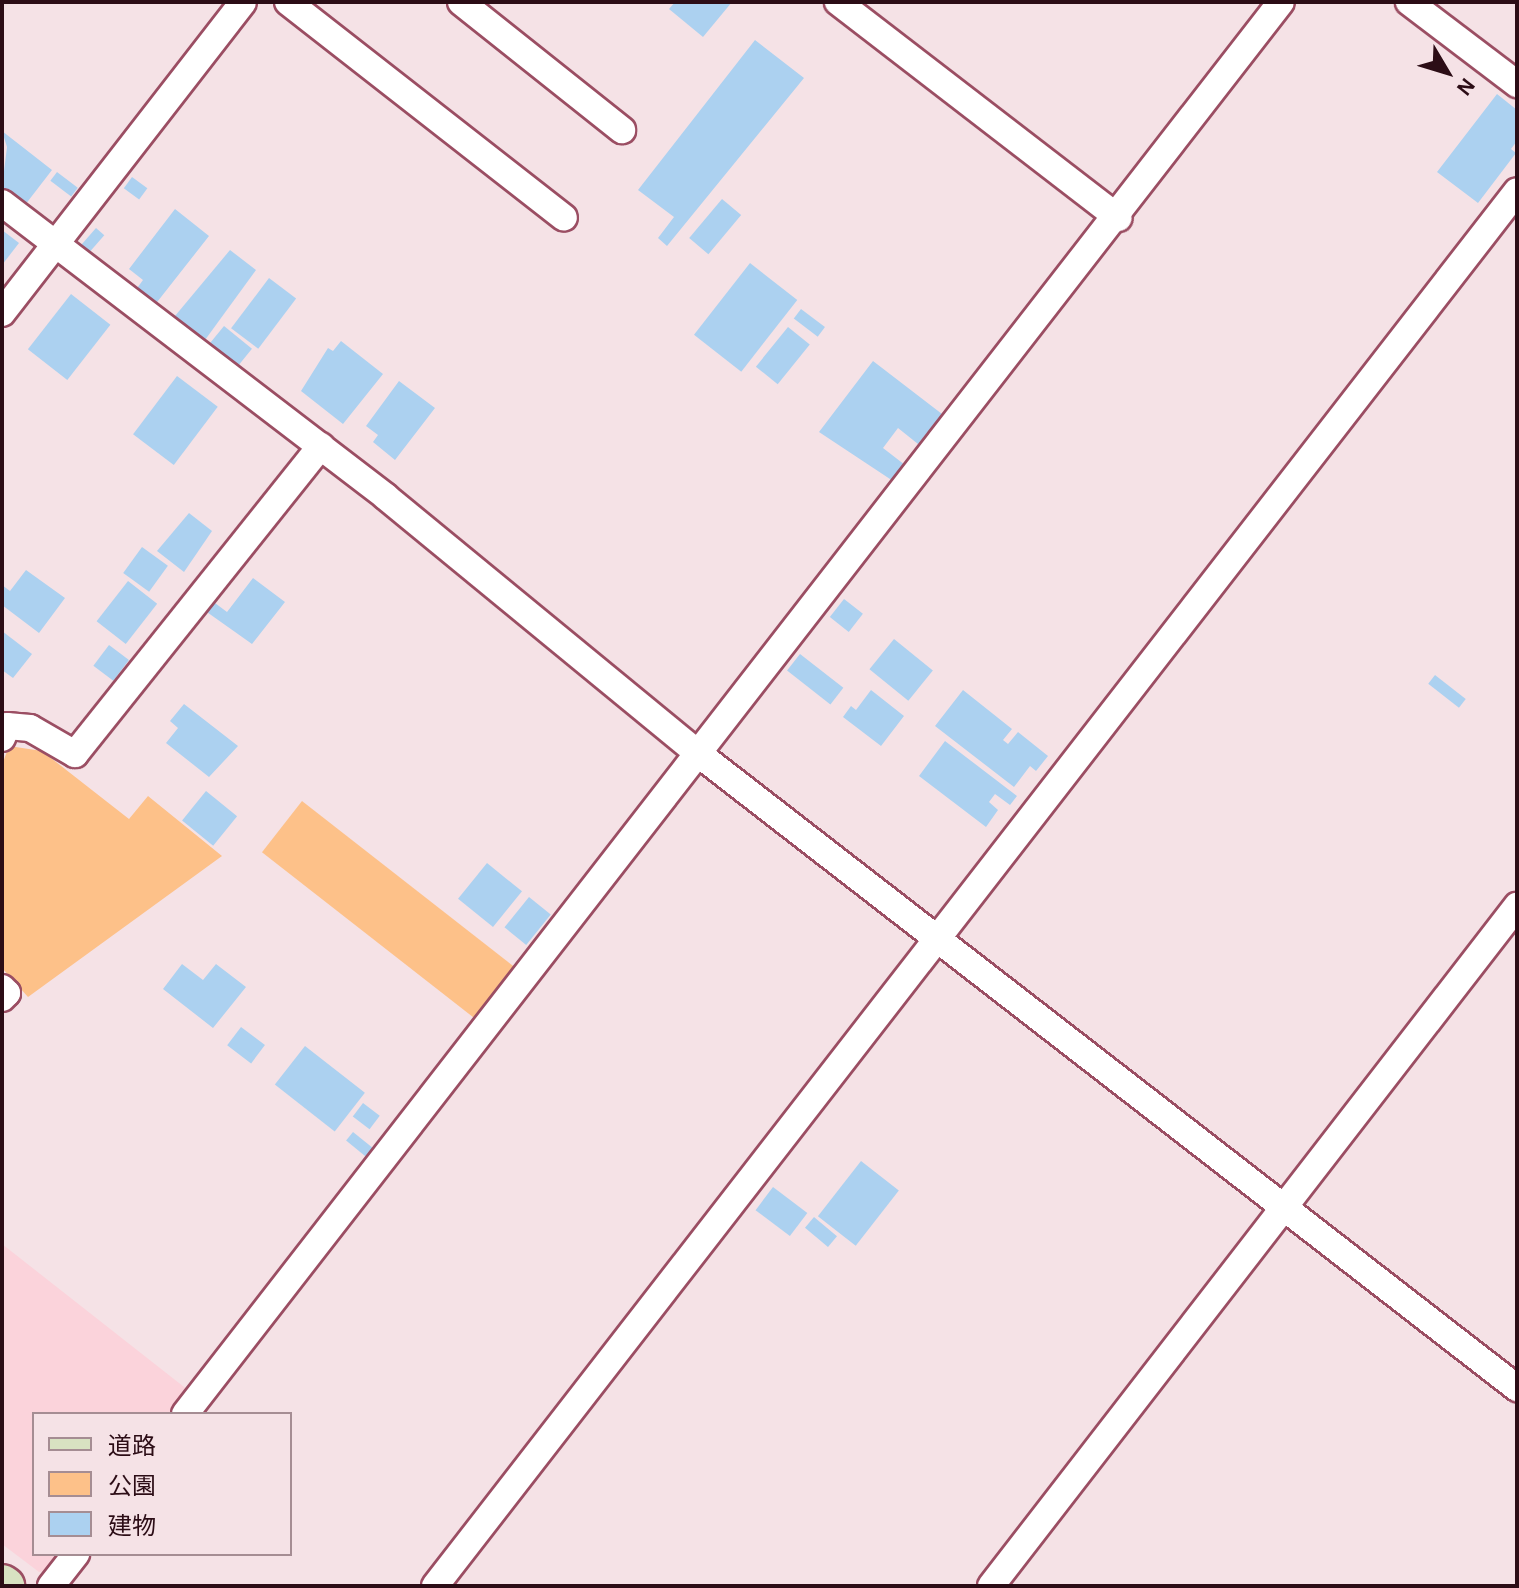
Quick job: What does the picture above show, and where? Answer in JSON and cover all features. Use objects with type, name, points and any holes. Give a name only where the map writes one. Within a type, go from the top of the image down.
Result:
[{"type":"street","points":[[2,313],[243,2]]},
{"type":"street","points":[[288,2],[564,218]]},
{"type":"street","points":[[461,2],[622,130]]},
{"type":"street","points":[[838,2],[1118,218]]},
{"type":"street","points":[[187,1412],[1118,218],[1281,2]]},
{"type":"street","points":[[1409,2],[1517,84]]},
{"type":"street","points":[[435,1586],[1517,191]]},
{"type":"street","points":[[2,203],[321,446],[700,755],[1517,1388]]},
{"type":"street","points":[[2,738],[7,726],[30,728],[75,754],[321,446]]},
{"type":"street","points":[[991,1586],[1517,906]]},
{"type":"street","points":[[2,988],[7,993],[2,998]]},
{"type":"street","points":[[51,1586],[74,1556]]},
{"type":"shaded area","points":[[2,1244],[193,1394],[179,1412],[32,1412],[32,1556],[68,1556],[58,1569],[39,1572],[2,1544]]},
{"type":"green space","points":[[9,746],[42,751],[129,819],[148,796],[222,856],[28,997],[2,968],[2,765]]},
{"type":"green space","points":[[302,801],[520,972],[480,1023],[262,852]]},
{"type":"building","points":[[675,2],[732,2],[703,37],[669,9]]},
{"type":"building","points":[[755,40],[804,78],[667,246],[658,238],[674,217],[638,190]]},
{"type":"building","points":[[1497,94],[1517,110],[1517,141],[1511,149],[1516,153],[1478,203],[1437,172]]},
{"type":"building","points":[[2,131],[52,170],[25,205],[2,187],[7,147]]},
{"type":"building","points":[[57,172],[78,188],[71,196],[50,181]]},
{"type":"building","points":[[132,177],[147,188],[139,199],[124,188]]},
{"type":"building","points":[[722,199],[741,215],[708,254],[689,238]]},
{"type":"building","points":[[175,209],[209,236],[154,306],[135,291],[143,280],[129,269]]},
{"type":"building","points":[[96,228],[104,235],[89,253],[81,245]]},
{"type":"building","points":[[2,230],[19,243],[2,265]]},
{"type":"building","points":[[230,250],[256,270],[205,340],[175,316]]},
{"type":"building","points":[[750,263],[797,300],[741,372],[694,335]]},
{"type":"building","points":[[269,278],[296,298],[258,349],[231,328]]},
{"type":"building","points":[[71,294],[110,325],[67,380],[28,349]]},
{"type":"building","points":[[801,309],[825,327],[818,337],[794,319]]},
{"type":"building","points":[[224,326],[252,349],[238,367],[210,344]]},
{"type":"building","points":[[788,327],[810,345],[778,384],[756,367]]},
{"type":"building","points":[[341,341],[383,374],[343,424],[301,391],[328,348],[333,351]]},
{"type":"building","points":[[873,361],[942,414],[918,444],[898,428],[883,448],[905,465],[893,481],[819,432]]},
{"type":"building","points":[[177,376],[218,407],[174,465],[133,434]]},
{"type":"building","points":[[399,381],[435,408],[395,460],[373,442],[378,435],[366,426]]},
{"type":"building","points":[[189,513],[212,531],[184,572],[157,551]]},
{"type":"building","points":[[142,547],[168,566],[149,592],[123,573]]},
{"type":"building","points":[[26,570],[65,598],[39,633],[2,605],[2,585],[10,591]]},
{"type":"building","points":[[253,578],[285,602],[252,644],[204,610],[211,600],[227,612]]},
{"type":"building","points":[[128,581],[157,604],[126,644],[97,621]]},
{"type":"building","points":[[844,599],[863,614],[849,632],[830,617]]},
{"type":"building","points":[[2,631],[32,654],[13,678],[2,670]]},
{"type":"building","points":[[894,639],[933,670],[908,701],[869,669]]},
{"type":"building","points":[[109,645],[129,660],[113,681],[93,666]]},
{"type":"building","points":[[800,654],[843,688],[830,704],[787,671]]},
{"type":"building","points":[[1435,675],[1466,699],[1459,708],[1428,684]]},
{"type":"building","points":[[871,690],[904,716],[881,746],[843,717],[851,706],[856,710]]},
{"type":"building","points":[[963,690],[1012,729],[1003,740],[1008,744],[1018,732],[1048,756],[1036,771],[1030,766],[1014,787],[935,726]]},
{"type":"building","points":[[184,704],[238,746],[209,777],[166,743],[178,728],[170,721]]},
{"type":"building","points":[[945,741],[1017,796],[1010,805],[995,794],[989,802],[998,810],[986,827],[919,776]]},
{"type":"building","points":[[206,791],[237,816],[213,846],[182,821]]},
{"type":"building","points":[[487,863],[522,891],[493,927],[458,899]]},
{"type":"building","points":[[529,897],[551,915],[526,945],[504,927]]},
{"type":"building","points":[[182,964],[203,980],[216,964],[246,987],[213,1028],[163,989]]},
{"type":"building","points":[[241,1027],[265,1045],[251,1063],[227,1045]]},
{"type":"building","points":[[305,1046],[365,1093],[335,1131],[275,1085]]},
{"type":"building","points":[[363,1103],[380,1116],[370,1129],[353,1117]]},
{"type":"building","points":[[353,1132],[373,1148],[366,1157],[346,1141]]},
{"type":"building","points":[[861,1161],[899,1191],[856,1246],[818,1216]]},
{"type":"building","points":[[773,1187],[807,1213],[790,1236],[756,1210]]},
{"type":"building","points":[[814,1217],[837,1236],[828,1247],[805,1228]]}]
